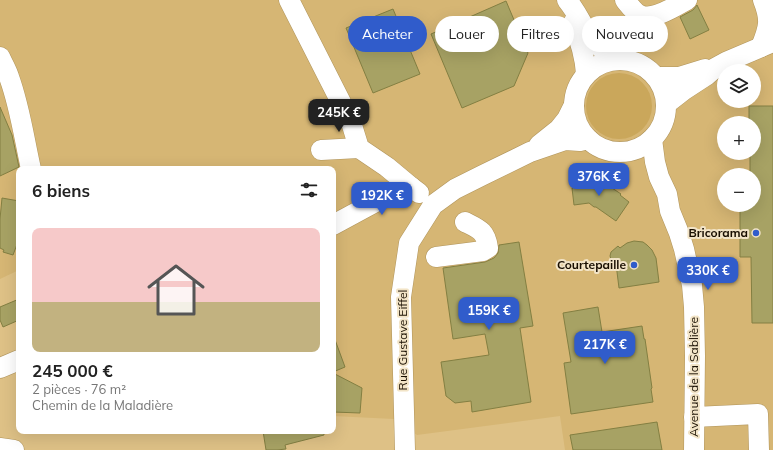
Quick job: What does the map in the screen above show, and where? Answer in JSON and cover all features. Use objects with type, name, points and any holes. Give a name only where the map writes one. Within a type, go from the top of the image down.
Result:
[{"type":"street","points":[[289,0],[352,122],[359,148]]},
{"type":"street","points":[[567,0],[574,8],[590,36],[615,60]]},
{"type":"street","points":[[567,0],[568,11],[581,43],[586,74]]},
{"type":"street","points":[[627,1],[639,15],[646,17],[655,15],[687,0]]},
{"type":"street","points":[[666,104],[715,68],[767,45],[767,11],[763,0]]},
{"type":"street","points":[[0,57],[9,76],[18,106],[31,166]]},
{"type":"street","points":[[615,60],[626,60],[638,63],[647,69],[656,77],[663,90],[666,104],[664,117],[660,128],[652,138],[640,147],[626,151],[612,151],[599,146],[588,139],[580,129],[574,105],[580,83],[586,74],[604,62],[615,60]]},
{"type":"street","points":[[656,77],[679,77],[703,69],[715,68]]},
{"type":"street","name":"Rue Gustave Eiffel","points":[[530,152],[559,129],[574,105]]},
{"type":"street","name":"Avenue de la Sablière","points":[[652,138],[655,162],[667,194],[670,211],[684,249],[692,285],[695,356],[694,450]]},
{"type":"street","name":"Rue Gustave Eiffel","points":[[406,450],[401,297],[410,243],[433,205],[456,190],[530,152],[565,140],[580,141],[588,139]]},
{"type":"street","points":[[321,150],[359,148],[387,167],[433,205]]},
{"type":"street","name":"Avenue de la Sablière","points":[[626,151],[635,159],[648,175],[670,211]]},
{"type":"street","points":[[336,223],[394,192],[411,187]]},
{"type":"street","points":[[436,257],[483,251],[488,248],[487,239],[480,230],[465,222]]},
{"type":"street","points":[[0,368],[16,361]]},
{"type":"street","points":[[694,417],[758,414],[759,450]]},
{"type":"shaded area","points":[[0,0],[773,0],[773,450],[565,450],[560,416],[417,435],[394,419],[336,416],[336,166],[16,166],[16,271],[0,279]]},
{"type":"shaded area","points":[[613,73],[625,73],[632,75],[643,82],[650,93],[652,106],[650,119],[643,130],[632,137],[625,139],[613,139],[606,137],[595,130],[588,119],[586,112],[586,100],[588,93],[595,82],[606,75]]},
{"type":"building","points":[[506,1],[512,16],[507,16],[507,52],[528,53],[514,86],[462,108],[439,52],[499,52],[499,16],[472,16]]},
{"type":"building","points":[[697,5],[709,30],[690,39],[680,17],[693,10]]},
{"type":"building","points":[[393,9],[396,16],[376,16]]},
{"type":"building","points":[[435,32],[435,44],[431,34]]},
{"type":"building","points":[[356,52],[411,52],[420,74],[373,93]]},
{"type":"building","name":"Bricorama","points":[[773,106],[773,323],[752,323],[751,257],[740,257],[740,212],[761,212],[761,168],[750,168],[750,160],[761,160],[761,116],[749,116],[749,108]]},
{"type":"building","points":[[0,107],[12,135],[19,166],[16,166],[16,168],[0,176]]},
{"type":"building","points":[[571,176],[585,179],[600,186],[603,182],[621,194],[620,195],[629,202],[616,221],[589,203],[574,205]]},
{"type":"building","points":[[2,198],[16,200],[16,247],[13,255],[3,252],[4,250],[0,248]]},
{"type":"building","points":[[634,241],[643,242],[652,250],[656,258],[659,282],[619,288],[616,264],[613,265],[610,256],[611,252],[618,246],[620,248],[627,243]]},
{"type":"building","points":[[519,242],[533,326],[520,328],[531,402],[472,412],[471,401],[455,403],[446,396],[441,362],[489,355],[485,334],[453,339],[443,268],[485,262],[494,258],[498,253],[499,245]]},
{"type":"building","points":[[16,300],[16,321],[3,327],[0,320],[0,307]]},
{"type":"building","points":[[598,307],[602,332],[642,326],[653,402],[571,414],[564,363],[571,362],[563,313]]},
{"type":"building","points":[[336,342],[345,367],[336,371]]},
{"type":"building","points":[[336,375],[362,388],[360,413],[336,412]]},
{"type":"building","points":[[657,422],[662,450],[573,450],[570,435]]},
{"type":"building","points":[[263,434],[324,434],[285,445],[286,449],[266,450]]},
{"type":"place","name":"Bricorama","points":[[756,233]]},
{"type":"place","name":"Courtepaille","points":[[634,265]]}]
